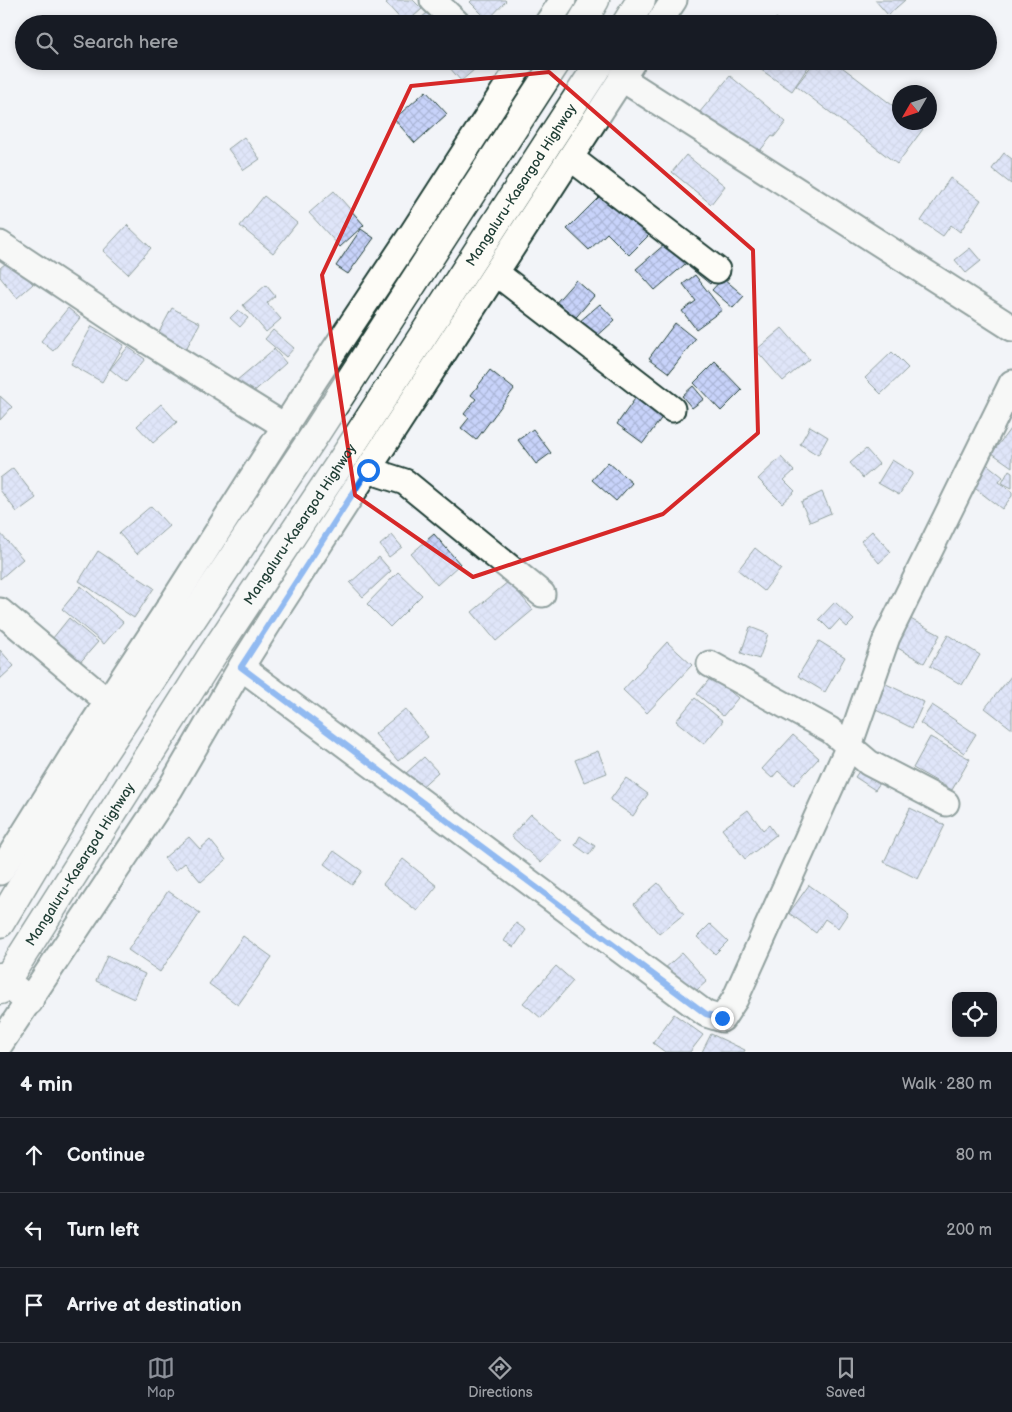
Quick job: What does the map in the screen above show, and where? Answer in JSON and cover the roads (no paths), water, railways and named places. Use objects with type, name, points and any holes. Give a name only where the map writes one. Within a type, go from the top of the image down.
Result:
[{"type":"main road","points":[[586,15],[595,0]]},
{"type":"main road","points":[[632,15],[641,0]]},
{"type":"main road","points":[[0,923],[96,763],[312,439],[551,70]]},
{"type":"main road","name":"Mangaluru-Kasargod Highway","points":[[2,982],[211,657],[348,451],[617,70]]},
{"type":"main road","points":[[2,982],[29,1001]]},
{"type":"street","points":[[433,0],[449,15]]},
{"type":"street","points":[[554,15],[563,0]]},
{"type":"street","points":[[664,15],[674,0]]},
{"type":"street","points":[[0,872],[315,379],[487,118],[513,70]]},
{"type":"street","points":[[0,1044],[170,790],[241,667],[571,158],[617,70]]},
{"type":"street","points":[[624,70],[1012,328]]},
{"type":"street","points":[[571,158],[717,270]]},
{"type":"street","points":[[0,244],[125,327],[286,426]]},
{"type":"street","points":[[496,273],[672,409]]},
{"type":"street","points":[[241,667],[706,1014],[722,1018],[735,999],[849,746],[887,637],[1012,383]]},
{"type":"street","points":[[368,470],[405,482],[542,594]]},
{"type":"street","points":[[0,611],[108,702]]},
{"type":"street","points":[[710,664],[830,730],[869,763],[946,803]]}]
